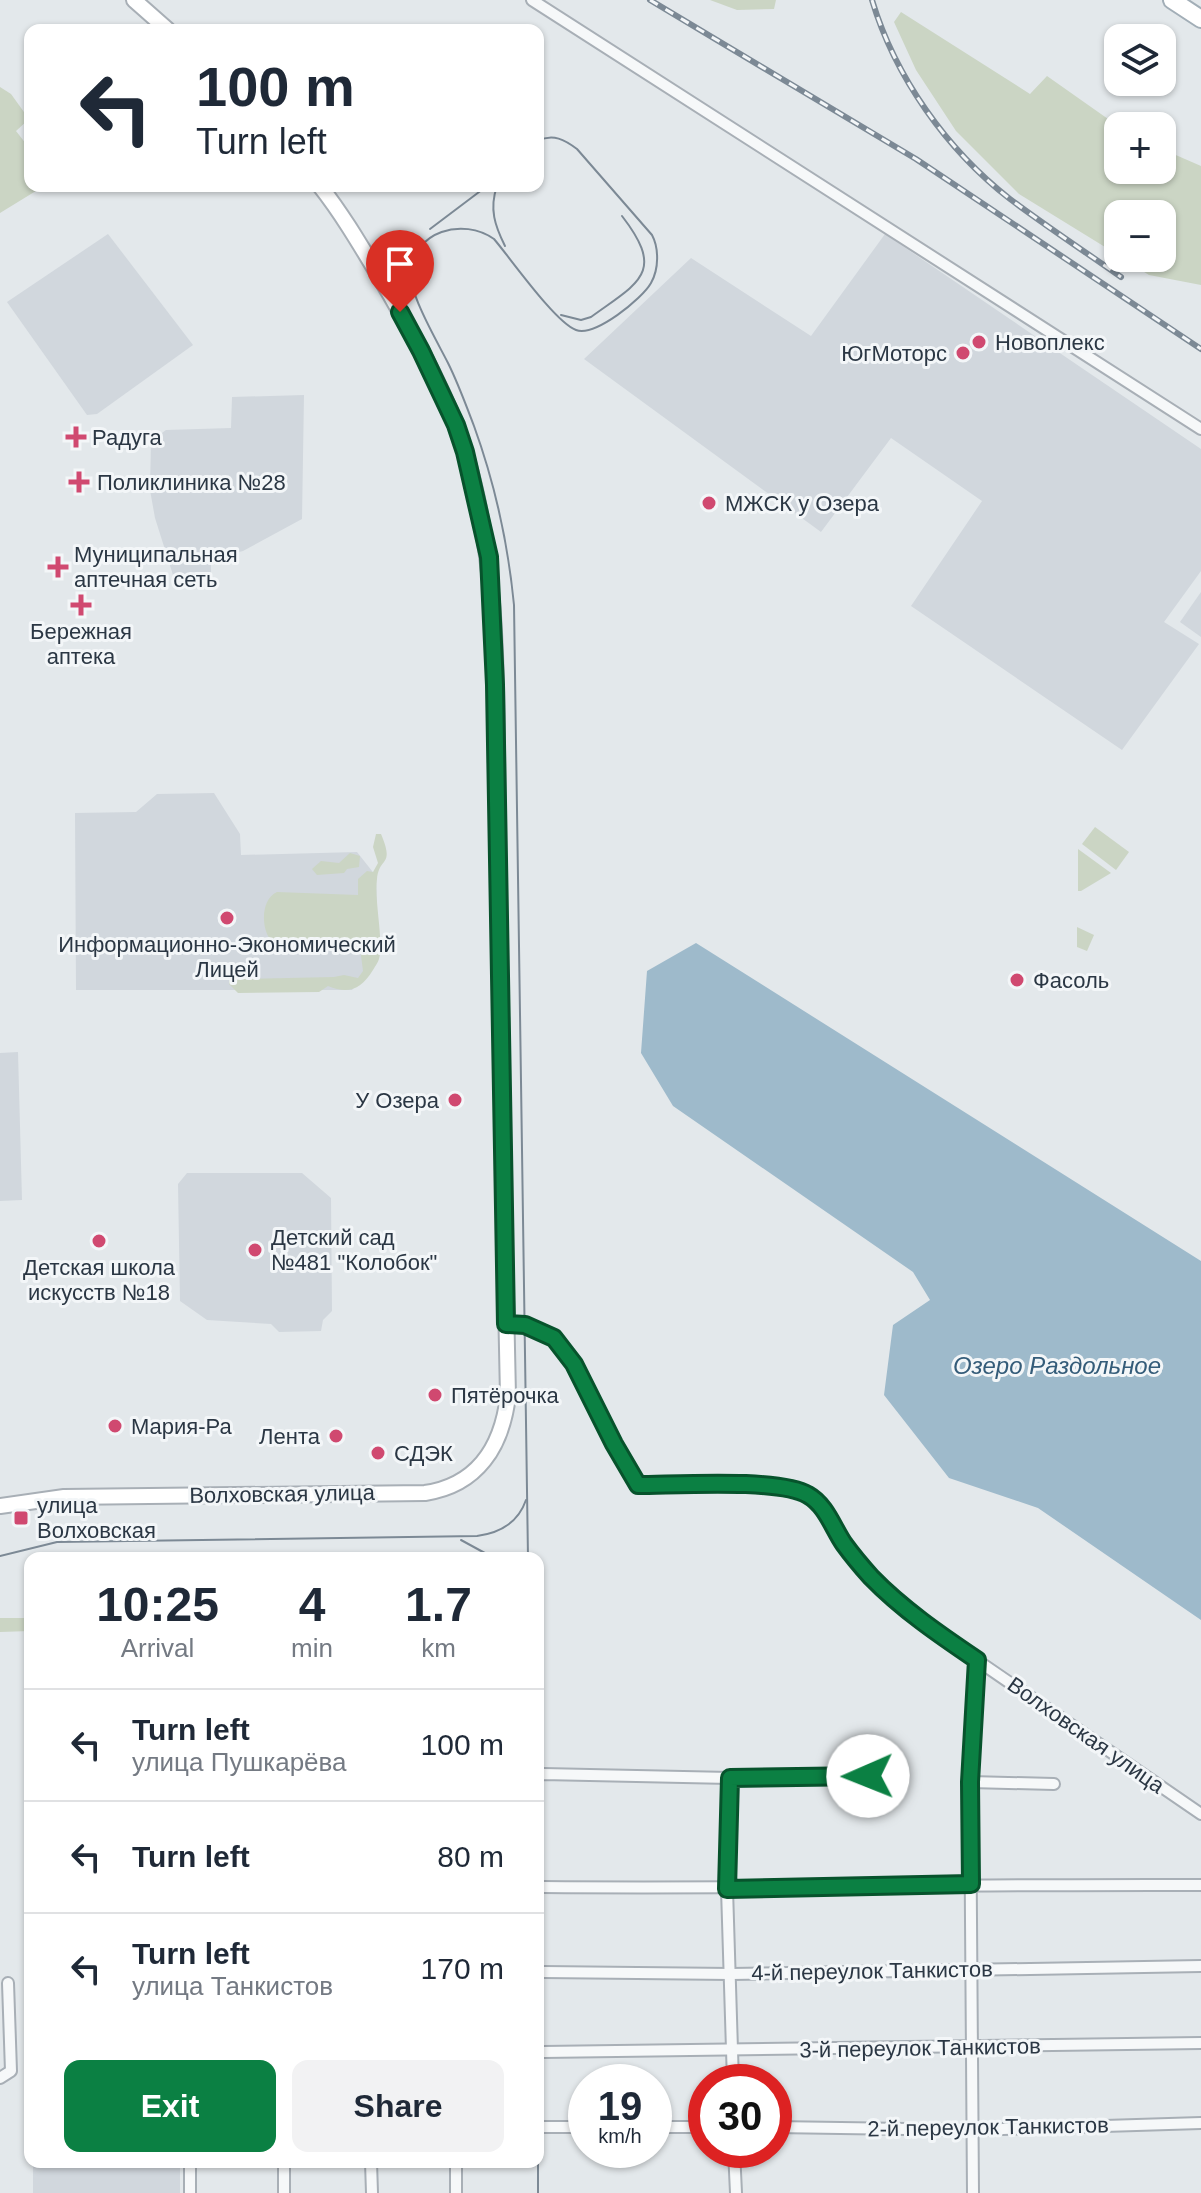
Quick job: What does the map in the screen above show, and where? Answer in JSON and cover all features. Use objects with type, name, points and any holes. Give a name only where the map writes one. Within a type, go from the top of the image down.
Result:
[{"type":"main road","points":[[134,0],[161,24]]},
{"type":"main road","points":[[1172,0],[1201,19]]},
{"type":"main road","name":"Волховская улица","points":[[0,1506],[64,1497],[425,1493],[443,1490],[472,1474],[490,1452],[505,1424],[508,1396],[495,685],[489,557],[456,425],[414,337],[343,214],[325,192]]},
{"type":"street","points":[[532,0],[1201,429]]},
{"type":"street","name":"Волховская улица","points":[[506,1324],[525,1325],[554,1338],[574,1364],[638,1485],[691,1483],[779,1487],[809,1495],[828,1516],[844,1544],[872,1578],[930,1628],[1201,1814]]},
{"type":"street","points":[[973,2193],[970,1782],[977,1660]]},
{"type":"street","points":[[544,1775],[868,1776]]},
{"type":"street","points":[[730,1778],[727,1889],[732,2064]]},
{"type":"street","points":[[970,1782],[1054,1784]]},
{"type":"street","points":[[544,1887],[727,1889],[971,1884],[1201,1885]]},
{"type":"street","name":"4-й переулок Танкистов","points":[[544,1972],[731,1974],[1201,1966]]},
{"type":"street","points":[[0,2078],[11,2071],[8,1983]]},
{"type":"street","name":"3-й переулок Танкистов","points":[[544,2052],[1201,2043]]},
{"type":"street","name":"2-й переулок Танкистов","points":[[792,2127],[973,2130],[1201,2123]]},
{"type":"street","points":[[544,2127],[568,2127]]},
{"type":"street","points":[[190,2168],[190,2193]]},
{"type":"street","points":[[284,2168],[284,2193]]},
{"type":"street","points":[[371,2168],[372,2193]]},
{"type":"street","points":[[456,2168],[456,2193]]},
{"type":"street","points":[[735,2168],[736,2193]]},
{"type":"shaded area","points":[[108,234],[193,345],[97,414],[87,415],[7,302]]},
{"type":"shaded area","points":[[885,234],[1201,449],[1201,571],[1164,622],[1199,644],[1122,750],[911,606],[982,501],[891,438],[821,532],[584,359],[691,258],[811,336]]},
{"type":"shaded area","points":[[304,395],[302,519],[243,551],[211,559],[211,574],[173,575],[155,518],[150,490],[151,441],[166,430],[231,428],[232,397]]},
{"type":"shaded area","points":[[1201,592],[1201,637],[1180,622]]},
{"type":"shaded area","name":"Информационно-Экономический Лицей","points":[[214,793],[240,834],[241,855],[357,852],[376,876],[378,960],[352,990],[76,990],[75,813],[136,812],[157,794]]},
{"type":"shaded area","points":[[18,1052],[22,1200],[0,1201],[0,1053]]},
{"type":"shaded area","name":"Детский сад №481 \"Колобок\"","points":[[187,1173],[302,1173],[331,1198],[332,1311],[323,1320],[321,1331],[279,1332],[271,1324],[207,1320],[180,1301],[178,1184]]},
{"type":"shaded area","points":[[33,2168],[180,2168],[180,2193],[33,2193]]},
{"type":"green space","points":[[710,0],[776,0],[774,9],[737,10]]},
{"type":"green space","points":[[901,12],[1030,94],[1047,76],[1104,116],[1104,184],[1176,184],[1176,155],[1201,166],[1201,285],[1144,272],[1176,272],[1176,200],[1104,200],[1104,246],[1019,194],[956,131],[916,70],[894,22]]},
{"type":"green space","points":[[0,87],[11,94],[24,112],[24,124],[16,131],[24,141],[24,192],[34,192],[0,213]]},
{"type":"green space","points":[[1095,827],[1129,852],[1116,870],[1082,844]]},
{"type":"green space","points":[[376,834],[381,834],[387,852],[377,879],[380,951],[378,962],[368,977],[359,986],[348,990],[328,986],[319,992],[238,993],[229,984],[229,969],[236,963],[240,968],[238,979],[344,975],[358,978],[363,971],[359,940],[270,939],[264,914],[268,901],[277,892],[358,895],[358,879],[367,871],[373,872],[378,863],[373,847]]},
{"type":"green space","points":[[1078,849],[1111,873],[1081,891],[1078,891]]},
{"type":"green space","points":[[350,853],[360,856],[359,867],[347,869],[344,873],[317,875],[312,869],[321,861],[339,863]]},
{"type":"green space","points":[[1077,927],[1094,935],[1087,951],[1077,947]]},
{"type":"green space","points":[[0,1618],[24,1618],[24,1631],[0,1632]]},
{"type":"water","name":"Озеро Раздольное","points":[[696,943],[1201,1261],[1201,1620],[1038,1508],[949,1478],[884,1395],[893,1325],[930,1300],[913,1272],[673,1106],[641,1053],[647,971]]},
{"type":"tram line","points":[[528,1552],[514,605],[500,514],[482,448],[455,378],[419,305],[411,273],[420,247],[430,238],[442,232],[468,229],[494,239],[545,303],[576,330],[584,331],[606,322],[646,290],[657,265],[652,235],[577,149],[559,139],[544,139]]},
{"type":"tram line","points":[[430,229],[479,192]]},
{"type":"tram line","points":[[496,192],[494,217],[505,246]]},
{"type":"tram line","points":[[561,315],[581,320],[591,317],[634,285],[641,275],[644,264],[642,251],[622,216]]},
{"type":"tram line","points":[[0,1556],[57,1542],[477,1536],[507,1526],[526,1500]]},
{"type":"tram line","points":[[461,1540],[483,1552]]},
{"type":"tram line","points":[[538,2168],[538,2193]]},
{"type":"railway","points":[[650,0],[916,159],[1201,349]]},
{"type":"railway","points":[[872,0],[894,57],[909,84],[965,158],[1010,199],[1121,277]]},
{"type":"place","name":"Новоплекс","points":[[979,342]]},
{"type":"place","name":"ЮгМоторс","points":[[963,353]]},
{"type":"place","name":"Радуга","points":[[76,437]]},
{"type":"place","name":"Поликлиника №28","points":[[79,482]]},
{"type":"place","name":"МЖСК у Озера","points":[[709,503]]},
{"type":"place","name":"Муниципальная аптечная сеть","points":[[58,567]]},
{"type":"place","name":"Бережная аптека","points":[[81,605]]},
{"type":"place","name":"Информационно-Экономический Лицей","points":[[227,918]]},
{"type":"place","name":"Фасоль","points":[[1017,980]]},
{"type":"place","name":"У Озера","points":[[455,1100]]},
{"type":"place","name":"Детская школа искусств №18","points":[[99,1241]]},
{"type":"place","name":"Детский сад №481 \"Колобок\"","points":[[255,1250]]},
{"type":"place","name":"Пятёрочка","points":[[435,1395]]},
{"type":"place","name":"Мария-Ра","points":[[115,1426]]},
{"type":"place","name":"Лента","points":[[336,1436]]},
{"type":"place","name":"СДЭК","points":[[378,1453]]},
{"type":"place","name":"улица Волховская","points":[[21,1518]]},
{"type":"route","points":[[400,312],[456,425],[489,557],[495,685],[506,1324],[519,1323],[554,1338],[574,1364],[638,1485],[691,1483],[779,1487],[809,1495],[828,1516],[844,1544],[872,1578],[930,1628],[977,1660],[970,1782],[971,1884],[727,1889],[730,1778],[868,1776]]}]
